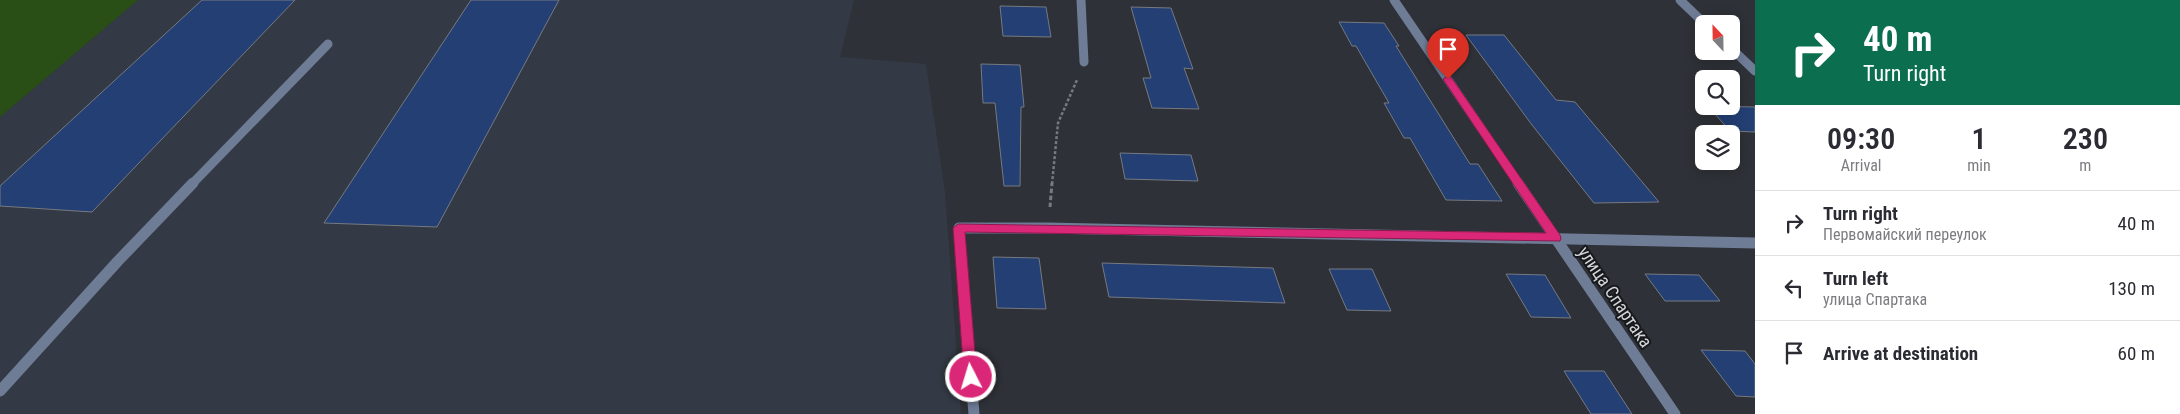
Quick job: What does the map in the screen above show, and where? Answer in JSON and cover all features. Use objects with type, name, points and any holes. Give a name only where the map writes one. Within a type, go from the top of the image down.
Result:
[{"type":"street","points":[[1081,0],[1084,62]]},
{"type":"street","name":"улица Спартака","points":[[1394,0],[1675,414]]},
{"type":"street","points":[[1680,0],[1696,15]]},
{"type":"street","points":[[0,391],[118,261],[328,44]]},
{"type":"street","points":[[1740,57],[1755,71]]},
{"type":"street","points":[[974,414],[958,228],[1048,228],[1755,243]]},
{"type":"path","points":[[1048,228],[1058,123],[1084,62]]},
{"type":"shaded area","points":[[138,0],[854,0],[840,57],[926,64],[945,193],[961,414],[0,414],[0,117]]},
{"type":"green space","points":[[0,0],[138,0],[0,117]]},
{"type":"building","points":[[202,0],[295,0],[92,212],[0,206],[0,186]]},
{"type":"building","points":[[471,0],[559,0],[437,227],[324,223]]},
{"type":"building","points":[[1000,6],[1046,7],[1051,37],[1003,36]]},
{"type":"building","points":[[1131,7],[1171,8],[1193,69],[1184,68],[1199,109],[1152,108],[1143,78],[1151,78]]},
{"type":"building","points":[[1339,22],[1384,23],[1399,46],[1396,46],[1470,164],[1478,164],[1502,201],[1446,200],[1410,138],[1404,138],[1384,103],[1389,103],[1356,46],[1352,46]]},
{"type":"building","points":[[1466,35],[1504,35],[1556,100],[1575,102],[1659,202],[1594,203],[1532,125]]},
{"type":"building","points":[[981,64],[1020,65],[1024,107],[1021,107],[1020,186],[1004,186],[995,103],[983,103]]},
{"type":"building","points":[[1740,107],[1755,107],[1755,132],[1740,131],[1740,125],[1725,125],[1716,115],[1740,115]]},
{"type":"building","points":[[1120,153],[1191,155],[1198,181],[1125,179]]},
{"type":"building","points":[[993,257],[1039,258],[1046,309],[997,308]]},
{"type":"building","points":[[1102,263],[1273,268],[1285,303],[1109,297]]},
{"type":"building","points":[[1329,269],[1372,269],[1391,311],[1347,310]]},
{"type":"building","points":[[1506,274],[1545,275],[1571,318],[1531,317]]},
{"type":"building","points":[[1645,274],[1699,275],[1720,301],[1665,301]]},
{"type":"building","points":[[1701,350],[1745,351],[1755,364],[1755,397],[1736,396]]},
{"type":"building","points":[[1564,371],[1604,371],[1632,414],[1591,414]]},
{"type":"route","points":[[971,377],[958,228],[1048,228],[1555,238],[1448,79]]}]
